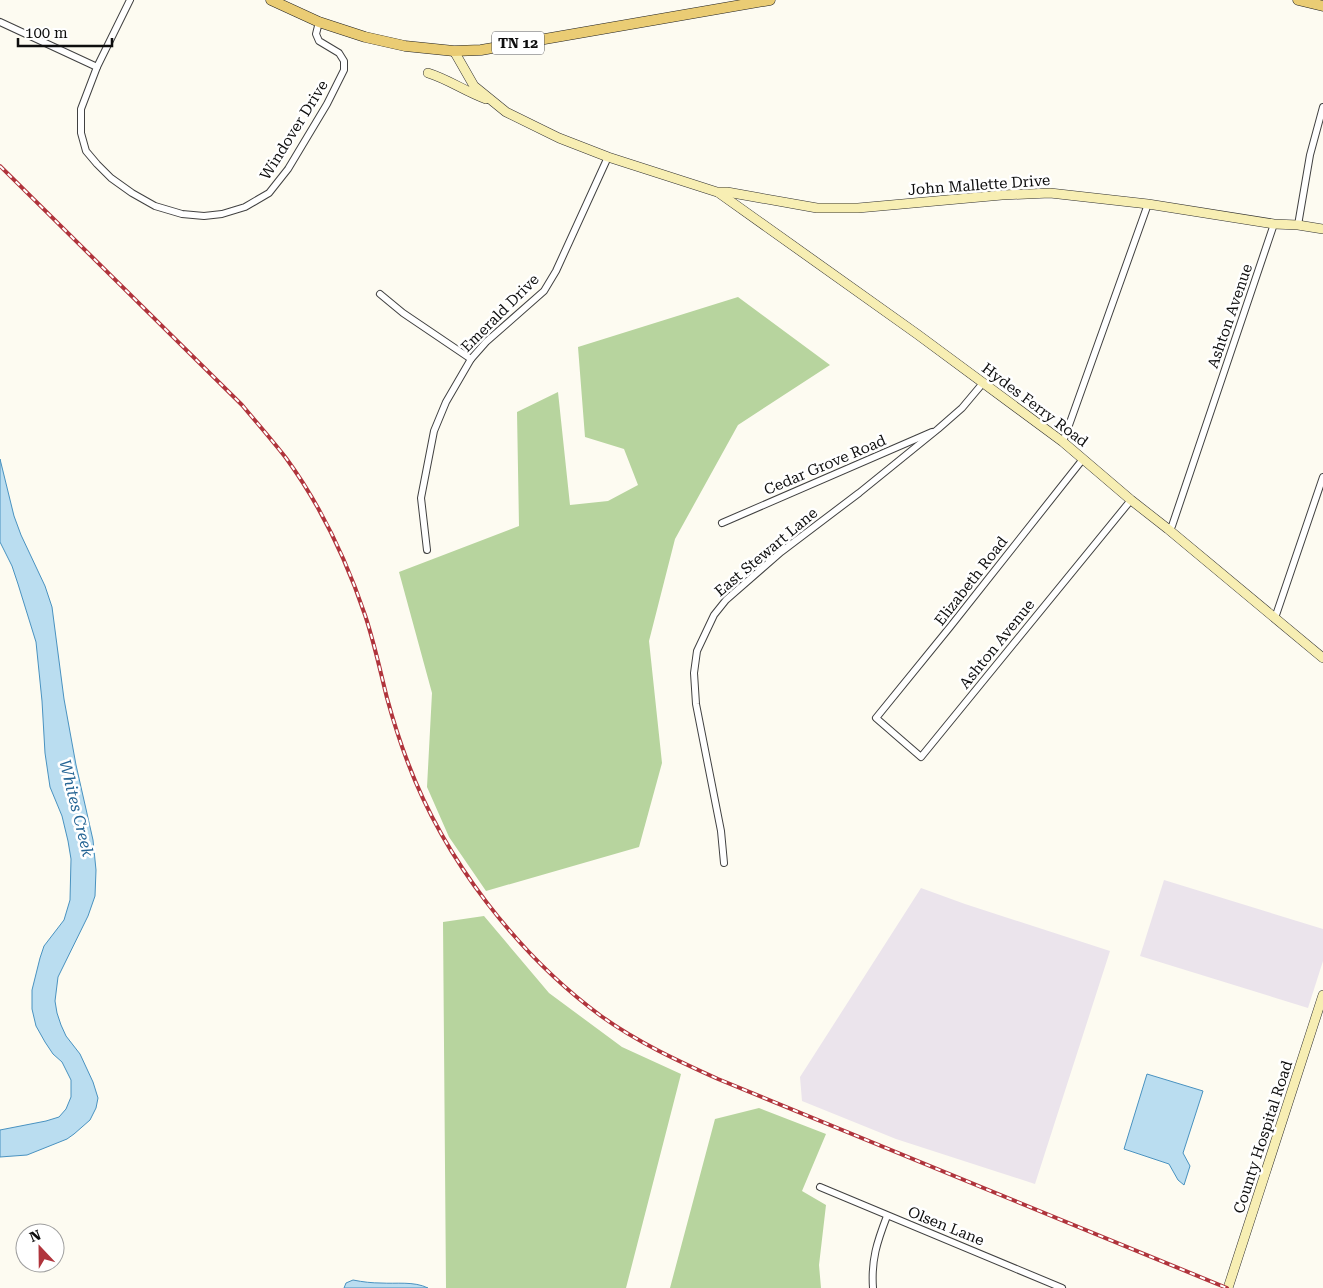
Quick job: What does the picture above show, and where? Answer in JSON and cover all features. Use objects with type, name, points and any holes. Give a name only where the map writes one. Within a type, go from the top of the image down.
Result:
[{"type":"main road","name":"TN 12","points":[[271,0],[319,22],[366,37],[400,45],[454,51],[480,50],[770,0]]},
{"type":"main road","points":[[1298,0],[1323,6]]},
{"type":"street","name":"Windover Drive","points":[[130,0],[97,68],[81,109],[82,133],[86,151],[111,178],[132,193],[155,206],[182,214],[204,216],[222,214],[245,207],[269,193],[288,169],[327,104],[344,70],[344,61],[339,53],[319,41],[316,34],[319,22]]},
{"type":"street","points":[[0,22],[97,68]]},
{"type":"street","points":[[454,51],[474,86],[506,112],[559,138],[608,157],[717,192]]},
{"type":"street","points":[[428,73],[493,101]]},
{"type":"street","points":[[1298,225],[1310,156],[1323,107]]},
{"type":"street","name":"Emerald Drive","points":[[427,550],[421,498],[434,431],[446,402],[470,359],[486,342],[544,291],[556,271],[608,157]]},
{"type":"street","name":"John Mallette Drive","points":[[717,192],[727,192],[817,208],[858,208],[1002,195],[1050,193],[1148,204],[1323,230]]},
{"type":"street","name":"Hydes Ferry Road","points":[[717,192],[1064,442],[1131,500],[1323,658]]},
{"type":"street","points":[[1064,442],[1148,204]]},
{"type":"street","name":"Ashton Avenue","points":[[1168,529],[1172,526],[1274,224]]},
{"type":"street","points":[[380,294],[407,316],[470,359]]},
{"type":"street","name":"East Stewart Lane","points":[[724,864],[721,831],[696,696],[694,673],[697,651],[714,615],[726,600],[781,552],[904,458],[938,429],[962,408],[983,383]]},
{"type":"street","name":"Cedar Grove Road","points":[[722,523],[938,429]]},
{"type":"street","name":"Elizabeth Road","points":[[877,717],[1083,459]]},
{"type":"street","points":[[1275,618],[1323,477]]},
{"type":"street","name":"Ashton Avenue","points":[[877,717],[921,757],[1131,500]]},
{"type":"street","name":"County Hospital Road","points":[[1228,1288],[1323,995]]},
{"type":"street","name":"Olsen Lane","points":[[820,1187],[1062,1288]]},
{"type":"street","points":[[873,1288],[874,1254],[887,1216]]},
{"type":"shaded area","points":[[1164,880],[1323,929],[1323,961],[1308,1008],[1140,956]]},
{"type":"shaded area","points":[[921,888],[1110,951],[1035,1184],[896,1139],[802,1101],[800,1077]]},
{"type":"green space","points":[[738,297],[830,365],[738,425],[675,539],[649,641],[662,763],[639,847],[486,891],[449,837],[427,787],[432,693],[399,572],[519,526],[517,412],[558,392],[570,505],[608,501],[638,485],[624,449],[585,437],[578,347]]},
{"type":"green space","points":[[484,916],[549,993],[622,1047],[681,1074],[626,1288],[446,1288],[443,922]]},
{"type":"green space","points":[[759,1108],[826,1134],[802,1191],[826,1205],[819,1265],[821,1288],[670,1288],[715,1119]]},
{"type":"water","name":"Whites Creek","points":[[0,459],[14,516],[45,586],[52,607],[64,699],[76,765],[93,840],[96,870],[95,896],[88,916],[58,977],[55,1001],[61,1025],[66,1036],[80,1054],[98,1098],[96,1108],[90,1120],[67,1139],[27,1155],[0,1157],[0,1130],[59,1117],[66,1109],[71,1097],[71,1080],[62,1062],[53,1054],[36,1026],[32,1009],[32,990],[44,946],[64,920],[70,900],[71,859],[62,816],[50,787],[45,753],[36,642],[12,566],[0,542]]},
{"type":"water","points":[[1147,1074],[1203,1091],[1183,1153],[1190,1166],[1184,1185],[1178,1180],[1169,1164],[1124,1149]]},
{"type":"water","points":[[353,1280],[374,1283],[411,1284],[428,1288],[344,1288],[346,1283]]},
{"type":"railway","points":[[0,166],[242,405],[281,451],[299,476],[332,534],[358,594],[377,656],[394,723],[423,799],[463,869],[487,903],[513,934],[570,992],[601,1016],[643,1043],[718,1079],[1227,1288]]}]
